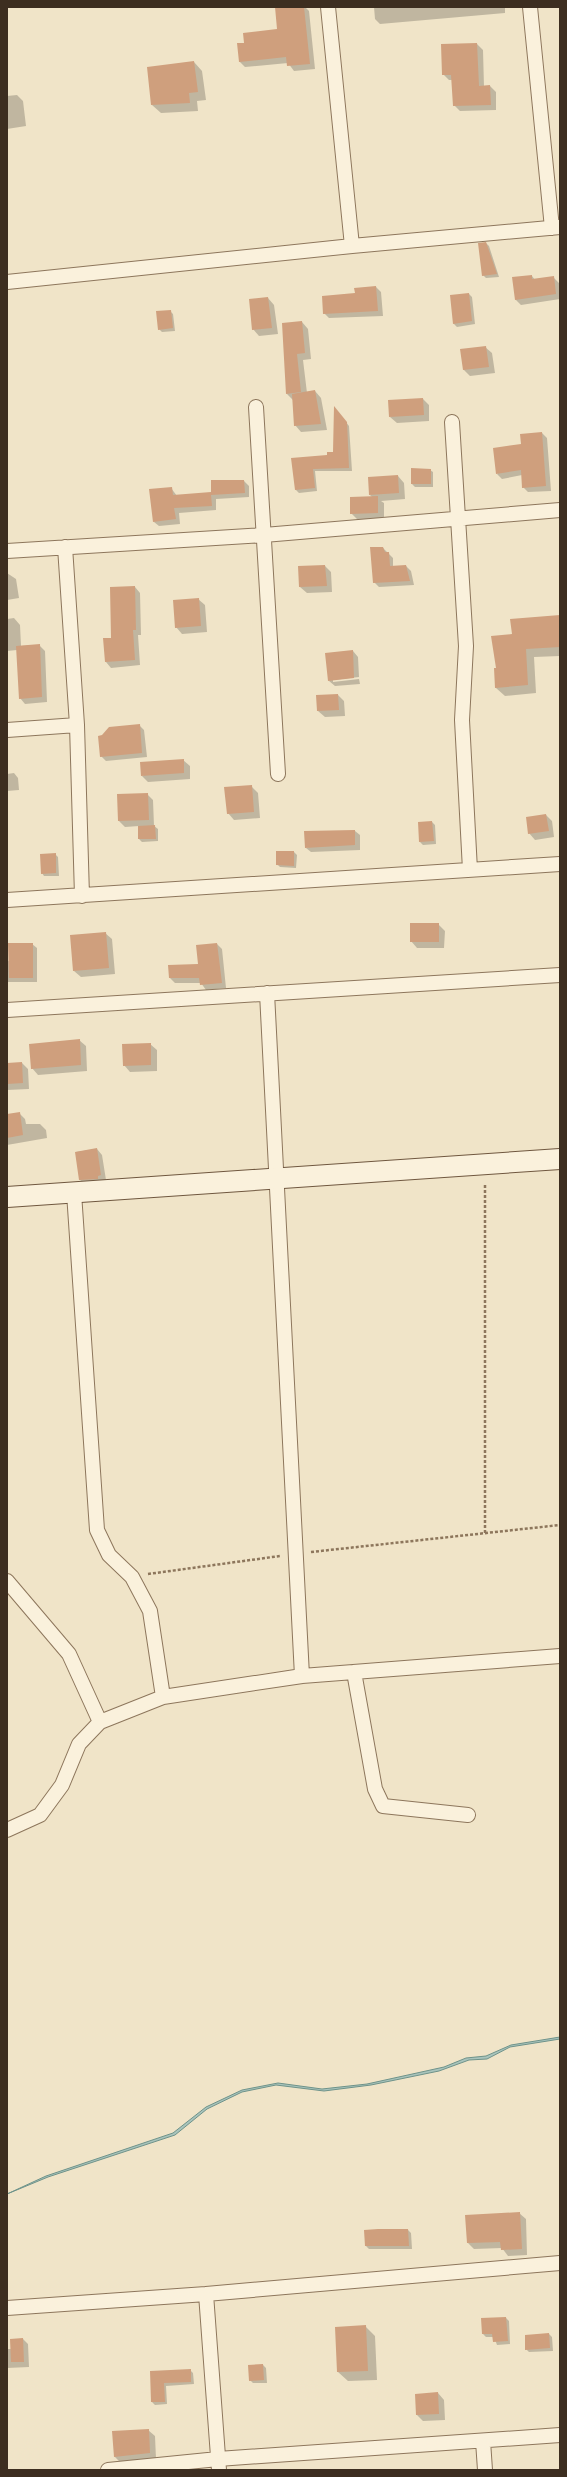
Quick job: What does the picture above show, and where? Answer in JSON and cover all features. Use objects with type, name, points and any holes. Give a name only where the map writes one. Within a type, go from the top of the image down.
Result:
[{"type":"street","points":[[328,7],[352,246]]},
{"type":"street","points":[[7,282],[352,246],[556,228],[530,7]]},
{"type":"street","points":[[256,407],[278,774]]},
{"type":"street","points":[[452,422],[466,646],[462,720],[470,870]]},
{"type":"street","points":[[7,551],[65,546],[264,535],[458,517],[560,510]]},
{"type":"street","points":[[65,546],[77,725],[82,896]]},
{"type":"street","points":[[7,730],[77,725]]},
{"type":"street","points":[[7,900],[560,864]]},
{"type":"street","points":[[7,1010],[560,974]]},
{"type":"street","points":[[267,993],[302,1676]]},
{"type":"street","points":[[7,1197],[560,1159]]},
{"type":"street","points":[[74,1192],[97,1530],[109,1555],[132,1576],[150,1611],[163,1698]]},
{"type":"street","points":[[7,1581],[69,1654],[100,1722]]},
{"type":"street","points":[[7,1830],[40,1815],[62,1785],[79,1744],[100,1722],[163,1698],[302,1676],[560,1656]]},
{"type":"street","points":[[354,1672],[374,1789],[382,1806],[468,1815]]},
{"type":"street","points":[[7,2308],[206,2294],[560,2262]]},
{"type":"street","points":[[206,2294],[218,2465]]},
{"type":"street","points":[[108,2470],[218,2465],[560,2435]]},
{"type":"street","points":[[483,2441],[485,2470]]},
{"type":"path","points":[[485,1164],[485,1533]]},
{"type":"path","points":[[132,1576],[296,1554],[560,1525]]},
{"type":"water","points":[[560,2037],[560,2039],[510,2047],[487,2059],[469,2060],[439,2071],[371,2085],[324,2091],[276,2085],[242,2092],[207,2109],[175,2135],[48,2177],[7,2194],[46,2176],[173,2133],[206,2107],[242,2090],[278,2083],[322,2089],[367,2084],[444,2067],[466,2058],[486,2056],[511,2045]]},
{"type":"building","points":[[275,7],[304,7],[310,64],[287,66],[286,57],[239,62],[237,43],[244,43],[243,33],[277,29]]},
{"type":"building","points":[[477,43],[479,86],[490,85],[491,105],[453,106],[451,75],[442,75],[441,44]]},
{"type":"building","points":[[194,61],[198,92],[189,93],[190,103],[151,105],[147,67]]},
{"type":"building","points":[[486,242],[497,274],[482,276],[478,243]]},
{"type":"building","points":[[532,275],[532,279],[554,276],[556,294],[515,300],[512,277]]},
{"type":"building","points":[[376,286],[378,311],[323,314],[322,296],[355,293],[354,288]]},
{"type":"building","points":[[469,293],[472,321],[453,324],[450,295]]},
{"type":"building","points":[[268,297],[272,328],[252,330],[249,299]]},
{"type":"building","points":[[171,310],[173,328],[158,330],[156,311]]},
{"type":"building","points":[[302,321],[305,353],[297,354],[301,392],[286,394],[282,323]]},
{"type":"building","points":[[486,346],[489,367],[463,370],[460,349]]},
{"type":"building","points":[[315,390],[321,424],[294,426],[292,394]]},
{"type":"building","points":[[423,398],[424,415],[389,417],[388,400]]},
{"type":"building","points":[[334,406],[347,422],[349,468],[313,469],[315,488],[295,490],[291,458],[327,455],[327,452],[333,452]]},
{"type":"building","points":[[542,432],[546,486],[522,488],[521,470],[496,474],[493,448],[521,444],[520,434]]},
{"type":"building","points":[[411,468],[431,469],[431,484],[411,484]]},
{"type":"building","points":[[398,475],[399,493],[369,495],[368,477]]},
{"type":"building","points":[[211,480],[244,480],[245,493],[211,495],[212,506],[174,508],[176,519],[153,522],[149,489],[172,487],[173,495],[211,492]]},
{"type":"building","points":[[378,496],[378,513],[350,514],[350,497]]},
{"type":"building","points":[[370,547],[383,547],[385,552],[389,552],[390,566],[406,565],[410,581],[373,583]]},
{"type":"building","points":[[325,565],[327,586],[299,587],[298,566]]},
{"type":"building","points":[[135,586],[136,630],[133,630],[135,660],[105,662],[103,638],[111,638],[110,587]]},
{"type":"building","points":[[199,598],[201,626],[175,628],[173,600]]},
{"type":"building","points":[[560,615],[560,647],[526,649],[528,685],[495,688],[494,668],[496,668],[491,636],[512,634],[510,619]]},
{"type":"building","points":[[40,644],[42,697],[19,699],[16,646]]},
{"type":"building","points":[[353,650],[354,678],[328,681],[325,653]]},
{"type":"building","points":[[338,694],[339,710],[317,711],[316,695]]},
{"type":"building","points":[[140,724],[142,753],[100,757],[98,736],[102,735],[109,727]]},
{"type":"building","points":[[184,759],[184,773],[141,776],[140,762]]},
{"type":"building","points":[[252,785],[254,812],[227,814],[224,787]]},
{"type":"building","points":[[148,793],[149,820],[118,821],[117,794]]},
{"type":"building","points":[[546,814],[549,831],[528,834],[526,817]]},
{"type":"building","points":[[432,821],[434,841],[419,842],[418,822]]},
{"type":"building","points":[[155,825],[156,839],[138,839],[138,826]]},
{"type":"building","points":[[355,830],[355,845],[305,848],[304,831]]},
{"type":"building","points":[[276,851],[294,851],[294,866],[276,865]]},
{"type":"building","points":[[56,853],[56,873],[41,874],[40,854]]},
{"type":"building","points":[[410,923],[439,923],[439,942],[410,942]]},
{"type":"building","points":[[106,932],[109,968],[73,971],[70,935]]},
{"type":"building","points":[[8,943],[33,943],[33,978],[9,978]]},
{"type":"building","points":[[217,943],[222,983],[200,985],[199,978],[169,978],[168,965],[198,964],[196,945]]},
{"type":"building","points":[[80,1039],[81,1065],[31,1069],[29,1044]]},
{"type":"building","points":[[151,1043],[151,1065],[123,1066],[122,1044]]},
{"type":"building","points":[[22,1062],[23,1083],[7,1084],[7,1063]]},
{"type":"building","points":[[20,1112],[23,1135],[7,1138],[7,1114]]},
{"type":"building","points":[[97,1148],[101,1175],[98,1176],[98,1179],[79,1180],[75,1152]]},
{"type":"building","points":[[520,2212],[522,2249],[501,2250],[500,2242],[467,2243],[465,2215]]},
{"type":"building","points":[[408,2229],[409,2246],[365,2246],[364,2230]]},
{"type":"building","points":[[506,2317],[508,2341],[493,2342],[492,2334],[482,2334],[481,2318]]},
{"type":"building","points":[[366,2325],[368,2371],[337,2372],[335,2327]]},
{"type":"building","points":[[549,2333],[550,2348],[525,2350],[525,2335]]},
{"type":"building","points":[[23,2338],[24,2362],[11,2362],[10,2339]]},
{"type":"building","points":[[263,2364],[264,2380],[249,2381],[248,2365]]},
{"type":"building","points":[[191,2369],[191,2382],[164,2383],[165,2402],[151,2402],[150,2371]]},
{"type":"building","points":[[438,2392],[439,2414],[416,2415],[415,2394]]},
{"type":"building","points":[[149,2429],[150,2453],[114,2457],[112,2431]]}]
